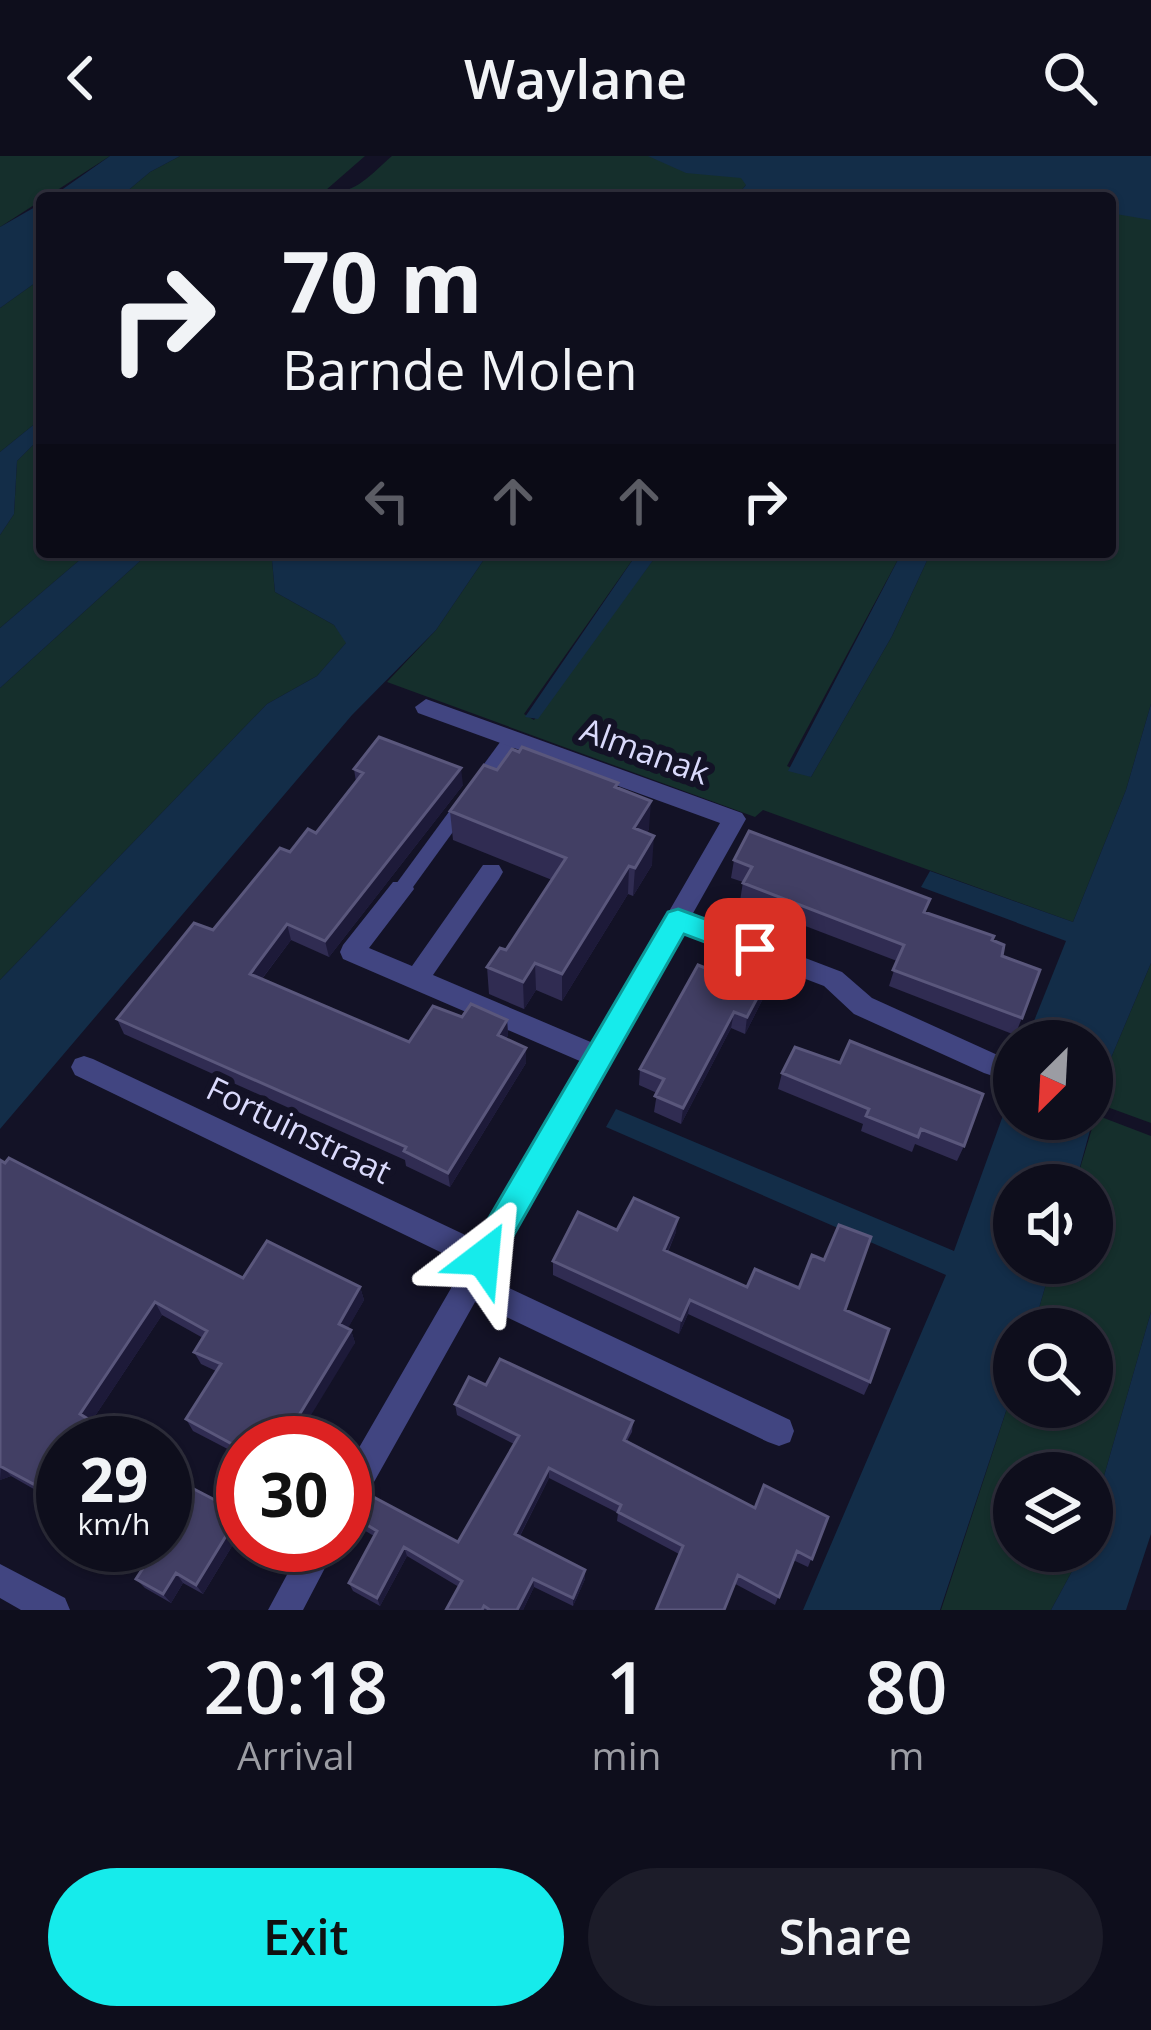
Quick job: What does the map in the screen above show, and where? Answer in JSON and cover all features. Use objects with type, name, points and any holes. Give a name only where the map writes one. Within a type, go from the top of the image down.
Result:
[{"type":"street","name":"Almanak","points":[[426,706],[734,819],[678,920]]},
{"type":"street","points":[[417,979],[491,872]]},
{"type":"street","points":[[402,889],[352,952],[597,1056]]},
{"type":"street","points":[[372,1455],[678,920],[833,979],[863,1006],[993,1065]]},
{"type":"street","name":"Fortuinstraat","points":[[84,1067],[779,1431]]},
{"type":"street","points":[[285,1610],[306,1572]]},
{"type":"street","points":[[0,1580],[53,1610]]},
{"type":"lane","points":[[402,889],[512,738]]},
{"type":"green space","points":[[0,156],[110,156],[54,192],[36,192],[36,204],[0,227]]},
{"type":"green space","points":[[180,156],[365,156],[326,190],[336,192],[126,192]]},
{"type":"green space","points":[[392,156],[1151,156],[1151,704],[1126,790],[1073,922],[763,810],[755,817],[387,682],[436,630],[485,558],[634,558],[524,714],[534,720],[655,558],[899,558],[787,766],[811,777],[892,636],[928,558],[1116,558],[1116,192],[790,192],[795,190],[746,185],[740,192],[336,192],[362,182]]},
{"type":"green space","points":[[36,282],[36,423],[0,452],[0,308]]},
{"type":"green space","points":[[36,442],[36,558],[82,558],[0,628],[0,535],[14,514],[17,461]]},
{"type":"green space","points":[[143,558],[270,558],[275,592],[334,625],[347,642],[317,676],[267,704],[0,980],[0,688]]},
{"type":"green space","points":[[1151,963],[1151,1123],[1113,1109],[1113,1053]]},
{"type":"green space","points":[[1113,1121],[1151,1136],[1151,1312],[1111,1452],[993,1452],[993,1572],[1072,1572],[1051,1610],[941,1610],[1001,1428],[1113,1428],[1113,1308],[1039,1308],[1046,1284],[1113,1284],[1113,1164],[1081,1164],[1088,1140],[1113,1140]]},
{"type":"water","points":[[110,156],[180,156],[126,192],[59,192]]},
{"type":"water","points":[[648,156],[1151,156],[1151,220],[1116,214],[1116,192],[740,192],[746,185],[741,178],[686,173]]},
{"type":"water","points":[[36,206],[36,282],[0,308],[0,227]]},
{"type":"water","points":[[36,423],[36,442],[17,461],[14,514],[0,535],[0,452]]},
{"type":"water","points":[[82,558],[143,558],[0,688],[0,628]]},
{"type":"water","points":[[485,558],[436,630],[352,715],[0,1129],[0,980],[267,704],[317,676],[346,643],[334,625],[275,592],[272,560]]},
{"type":"water","points":[[634,558],[655,558],[538,719],[525,717]]},
{"type":"water","points":[[899,558],[928,558],[892,636],[811,777],[788,771]]},
{"type":"water","points":[[1151,704],[1151,963],[1113,1053],[1113,1020],[1034,1020],[1066,941],[921,887],[930,871],[1073,922],[1126,790]]},
{"type":"water","points":[[616,1109],[954,1251],[994,1140],[1087,1140],[1081,1164],[993,1164],[993,1284],[1046,1284],[1039,1308],[993,1308],[993,1428],[1000,1428],[940,1610],[803,1610],[946,1275],[606,1127]]},
{"type":"water","points":[[1151,1312],[1151,1534],[1126,1610],[1051,1610],[1072,1572],[1113,1572],[1111,1452]]},
{"type":"building","points":[[379,737],[461,768],[325,941],[287,924],[250,974],[409,1042],[433,1006],[462,1017],[471,1004],[507,1020],[498,1035],[526,1048],[448,1173],[404,1151],[406,1147],[117,1019],[194,923],[213,930],[280,848],[290,852],[308,829],[316,833],[363,773],[354,769]]},
{"type":"building","points":[[522,747],[618,783],[615,787],[651,801],[634,828],[654,836],[635,868],[629,866],[562,974],[535,963],[523,982],[487,967],[500,948],[506,950],[566,858],[450,811],[484,765],[497,770],[512,749],[519,752]]},
{"type":"building","points":[[749,831],[930,899],[924,912],[994,936],[992,940],[1004,945],[1002,956],[1040,970],[1022,1018],[893,970],[904,945],[743,883],[752,867],[734,860]]},
{"type":"building","points":[[729,958],[770,974],[747,1017],[734,1012],[683,1108],[655,1096],[664,1079],[640,1069],[698,965],[720,974]]},
{"type":"building","points":[[850,1041],[983,1094],[964,1146],[921,1129],[918,1137],[866,1116],[869,1109],[782,1073],[795,1047],[840,1063]]},
{"type":"building","points":[[9,1158],[243,1278],[267,1241],[360,1287],[339,1324],[351,1330],[298,1416],[216,1416],[216,1435],[192,1422],[188,1416],[221,1364],[194,1352],[207,1331],[155,1302],[80,1414],[83,1416],[36,1416],[36,1485],[0,1466],[0,1160],[5,1163]]},
{"type":"building","points":[[634,1198],[678,1218],[664,1250],[747,1287],[755,1269],[799,1288],[812,1255],[824,1260],[839,1225],[871,1237],[845,1310],[889,1329],[870,1382],[690,1300],[681,1320],[553,1261],[578,1212],[617,1230]]},
{"type":"building","points":[[500,1359],[633,1421],[624,1440],[755,1508],[764,1485],[828,1517],[812,1559],[797,1551],[779,1597],[738,1575],[724,1610],[656,1610],[683,1546],[618,1512],[621,1505],[549,1468],[515,1534],[585,1570],[573,1598],[533,1579],[517,1610],[484,1606],[482,1610],[446,1610],[462,1581],[404,1547],[377,1598],[349,1583],[355,1572],[372,1572],[372,1540],[377,1531],[372,1528],[372,1496],[458,1542],[519,1436],[455,1404],[469,1377],[486,1385]]},
{"type":"building","points":[[192,1488],[216,1501],[216,1552],[196,1585],[176,1573],[163,1594],[136,1579],[141,1572],[192,1572]]},
{"type":"route","points":[[483,1258],[678,920],[755,949]]}]
